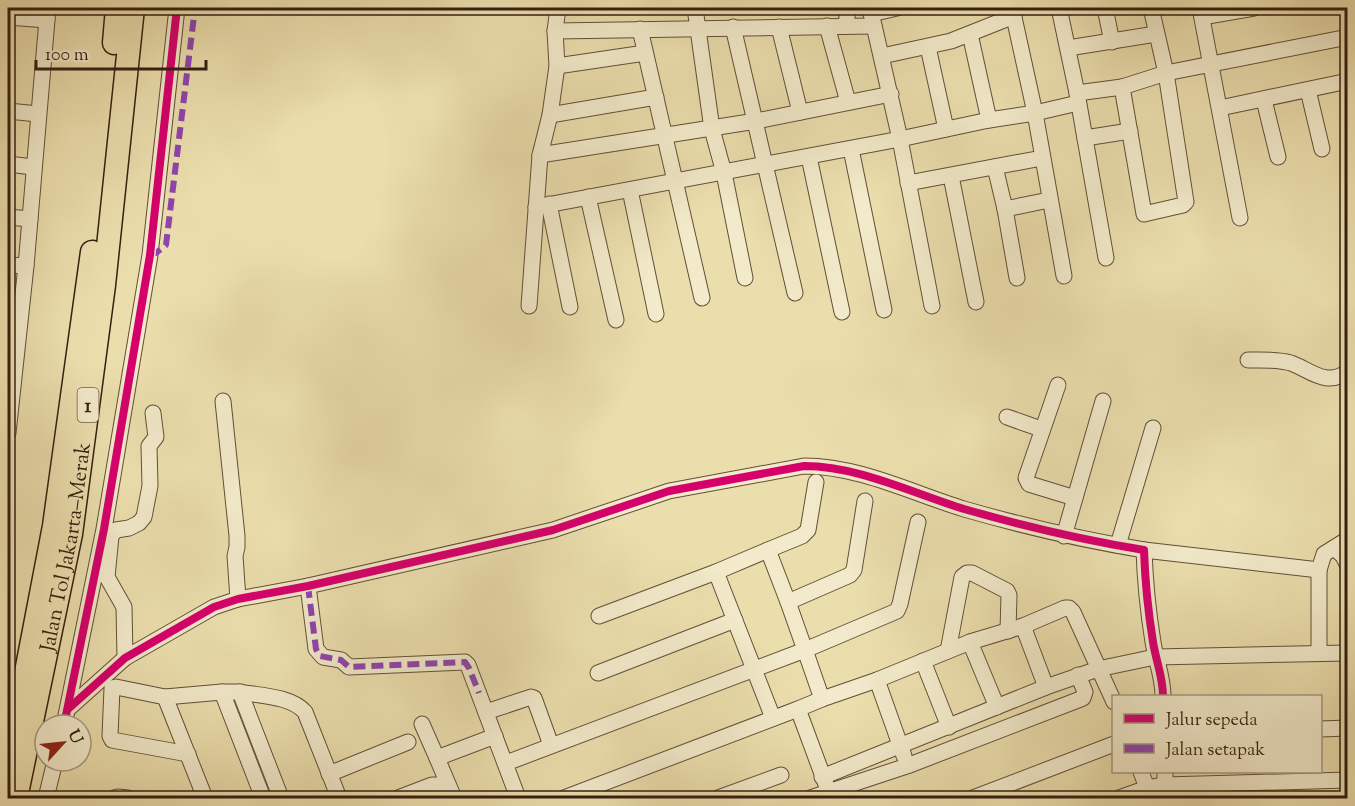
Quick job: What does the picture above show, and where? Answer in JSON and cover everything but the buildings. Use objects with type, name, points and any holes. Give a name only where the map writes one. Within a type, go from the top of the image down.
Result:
[{"type":"highway","name":"Jalan Tol Jakarta–Merak","points":[[8,766],[54,526],[91,266],[109,112],[117,8]]},
{"type":"highway","name":"Jalan Tol Jakarta–Merak","points":[[16,798],[71,534],[104,285],[133,8]]},
{"type":"street","points":[[67,713],[104,529],[150,255],[177,8]]},
{"type":"street","points":[[529,306],[542,206],[540,155],[550,115],[556,66],[555,31],[558,8]]},
{"type":"street","points":[[695,8],[712,129],[724,172],[745,278]]},
{"type":"street","points":[[846,26],[848,8]]},
{"type":"street","points":[[555,31],[846,26],[897,8]]},
{"type":"street","points":[[1059,8],[1078,98],[1106,258]]},
{"type":"street","points":[[1105,8],[1112,42]]},
{"type":"street","points":[[1122,87],[1143,214],[1185,204],[1166,74],[1151,8]]},
{"type":"street","points":[[1240,218],[1201,12],[1254,8]]},
{"type":"street","points":[[882,56],[928,47],[970,34],[1013,12],[1035,113],[1064,276]]},
{"type":"street","points":[[8,17],[47,14],[26,266],[14,317],[8,433]]},
{"type":"street","points":[[872,16],[891,94],[932,306]]},
{"type":"street","points":[[827,26],[848,102]]},
{"type":"street","points":[[733,27],[795,293]]},
{"type":"street","points":[[779,27],[800,112]]},
{"type":"street","points":[[640,29],[702,298]]},
{"type":"street","points":[[970,34],[989,120]]},
{"type":"street","points":[[1068,48],[1156,34]]},
{"type":"street","points":[[542,206],[1035,113],[1078,98],[1166,74],[1347,37]]},
{"type":"street","points":[[928,47],[946,129]]},
{"type":"street","points":[[556,66],[645,52]]},
{"type":"street","points":[[1220,108],[1347,81]]},
{"type":"street","points":[[1308,90],[1322,149]]},
{"type":"street","points":[[540,155],[712,129],[891,94]]},
{"type":"street","points":[[550,115],[656,97]]},
{"type":"street","points":[[1264,100],[1278,157]]},
{"type":"street","points":[[8,111],[38,114]]},
{"type":"street","points":[[1085,138],[1130,131]]},
{"type":"street","points":[[851,149],[884,310]]},
{"type":"street","points":[[809,157],[842,312]]},
{"type":"street","points":[[908,183],[1042,158]]},
{"type":"street","points":[[8,164],[33,167]]},
{"type":"street","points":[[995,167],[1017,278]]},
{"type":"street","points":[[951,176],[976,302]]},
{"type":"street","points":[[630,190],[656,314]]},
{"type":"street","points":[[588,197],[616,320]]},
{"type":"street","points":[[1005,209],[1049,200]]},
{"type":"street","points":[[542,206],[570,307]]},
{"type":"street","points":[[8,217],[30,219]]},
{"type":"street","points":[[8,265],[26,266]]},
{"type":"street","points":[[1248,360],[1291,363],[1314,375],[1330,378],[1337,378],[1347,371]]},
{"type":"street","points":[[1058,385],[1041,429],[1026,480],[1029,484],[1075,498]]},
{"type":"street","points":[[223,401],[237,536],[235,556],[238,599]]},
{"type":"street","points":[[1064,536],[1103,401]]},
{"type":"street","points":[[125,658],[124,607],[107,577],[111,536],[116,530],[129,528],[139,523],[144,517],[150,486],[149,446],[156,437],[153,413]]},
{"type":"street","points":[[1007,417],[1041,429]]},
{"type":"street","points":[[1118,545],[1153,428]]},
{"type":"street","points":[[68,709],[125,658],[214,607],[238,599],[308,586],[553,530],[669,490],[804,466],[825,467],[870,478],[963,508],[1064,536],[1144,550],[1319,570]]},
{"type":"street","points":[[599,616],[716,572],[802,536],[808,530],[816,482]]},
{"type":"street","points":[[788,602],[850,575],[854,570],[866,501]]},
{"type":"street","points":[[506,763],[804,650],[897,611],[918,522]]},
{"type":"street","points":[[1319,652],[1319,570],[1324,554],[1347,539]]},
{"type":"street","points":[[1334,548],[1343,556],[1347,566]]},
{"type":"street","points":[[768,550],[822,699]]},
{"type":"street","points":[[1144,550],[1149,616],[1155,657],[1161,672],[1163,695]]},
{"type":"street","points":[[716,572],[773,718]]},
{"type":"street","points":[[948,651],[962,577],[967,573],[972,573],[1007,591],[1010,595],[1016,628],[1046,687]]},
{"type":"street","points":[[308,586],[316,649],[320,656],[341,660],[347,666],[352,667],[465,662],[518,798]]},
{"type":"street","points":[[564,798],[1061,609],[1070,608],[1073,612],[1112,700]]},
{"type":"street","points":[[598,674],[735,620]]},
{"type":"street","points":[[970,642],[997,706]]},
{"type":"street","points":[[822,777],[997,706],[1098,669],[1155,657],[1347,653]]},
{"type":"street","points":[[923,661],[949,727]]},
{"type":"street","points":[[810,798],[829,795],[1083,698],[1085,692],[1078,675]]},
{"type":"street","points":[[877,680],[907,766]]},
{"type":"street","points":[[188,754],[116,741],[110,736],[112,688],[165,697],[240,692],[288,701],[300,706],[306,712],[339,798]]},
{"type":"street","points":[[222,692],[263,798]]},
{"type":"street","points":[[240,692],[281,798]]},
{"type":"street","points":[[165,697],[205,798]]},
{"type":"street","points":[[486,712],[531,697],[534,699],[551,745]]},
{"type":"street","points":[[798,709],[829,795]]},
{"type":"street","points":[[964,721],[973,740]]},
{"type":"street","points":[[422,724],[454,798]]},
{"type":"street","points":[[1322,729],[1347,728]]},
{"type":"street","points":[[437,758],[495,736]]},
{"type":"street","points":[[329,774],[408,742]]},
{"type":"street","points":[[973,798],[1112,744]]},
{"type":"street","points":[[46,798],[52,773]]},
{"type":"street","points":[[1142,773],[1149,793]]},
{"type":"street","points":[[718,798],[781,775]]},
{"type":"street","points":[[1119,798],[1149,793],[1165,785],[1347,780]]},
{"type":"street","points":[[398,798],[432,785],[440,789],[443,798]]},
{"type":"street","points":[[114,798],[128,798]]},
{"type":"marked path","points":[[150,255],[166,245],[195,8]]},
{"type":"marked path","points":[[308,586],[316,649],[320,656],[341,660],[349,667],[465,662],[479,693]]},
{"type":"cycle path","points":[[66,713],[104,529],[150,255],[177,8]]},
{"type":"cycle path","points":[[68,709],[125,658],[214,607],[238,599],[308,586],[553,530],[669,491],[804,466],[845,470],[986,515],[1076,537],[1144,550],[1150,619],[1163,695]]}]
